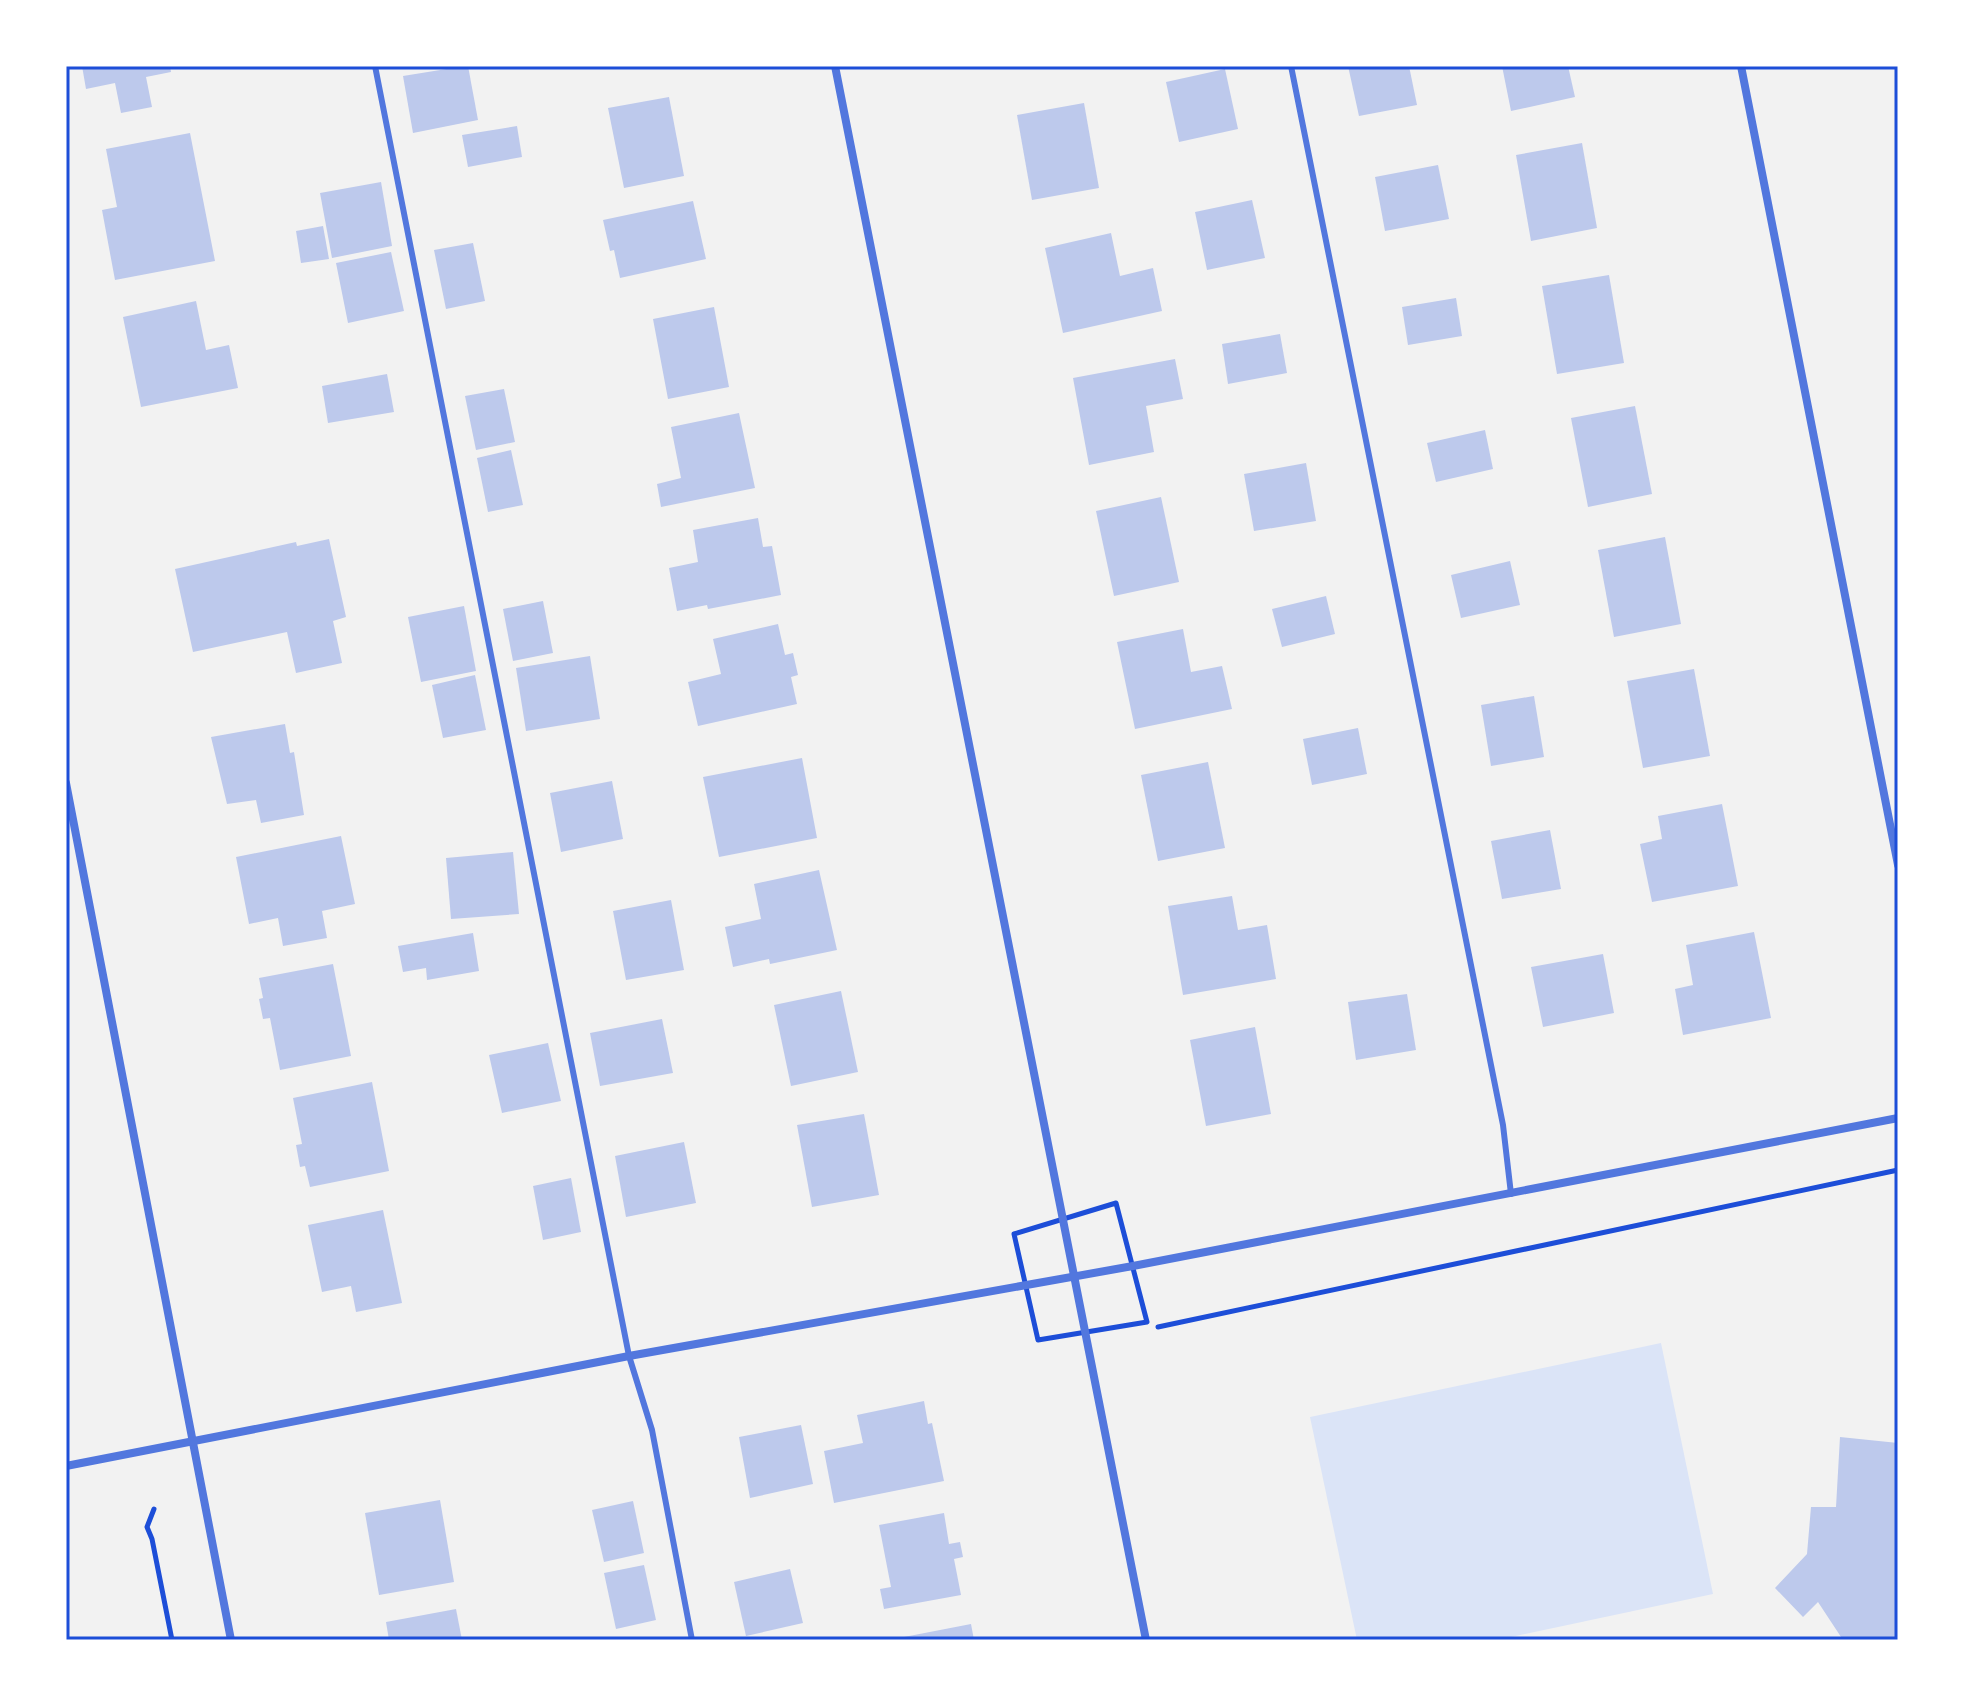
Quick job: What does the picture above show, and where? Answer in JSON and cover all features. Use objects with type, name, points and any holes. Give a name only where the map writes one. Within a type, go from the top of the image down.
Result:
[{"type":"street","points":[[835,66],[1146,1640]]},
{"type":"street","points":[[1741,66],[1898,865]]},
{"type":"street","points":[[66,783],[231,1640]]},
{"type":"street","points":[[66,1466],[629,1356],[1075,1276],[1898,1118]]},
{"type":"lane","points":[[375,66],[629,1356],[652,1430],[692,1640]]},
{"type":"lane","points":[[1291,66],[1503,1125],[1511,1194]]},
{"type":"path","points":[[1158,1327],[1898,1170]]},
{"type":"path","points":[[154,1509],[147,1527],[172,1640]]},
{"type":"shaded area","points":[[1661,1343],[1713,1594],[1497,1640],[1357,1640],[1310,1417]]},
{"type":"building","points":[[82,66],[170,66],[171,72],[146,77],[152,107],[121,113],[115,83],[86,89]]},
{"type":"building","points":[[468,66],[478,120],[413,133],[403,76]]},
{"type":"building","points":[[1348,66],[1409,66],[1417,105],[1359,116]]},
{"type":"building","points":[[1502,66],[1568,66],[1575,97],[1511,111]]},
{"type":"building","points":[[1225,69],[1238,129],[1179,142],[1166,82]]},
{"type":"building","points":[[669,97],[684,176],[624,188],[608,108]]},
{"type":"building","points":[[1084,103],[1099,188],[1032,200],[1017,115]]},
{"type":"building","points":[[517,126],[522,157],[468,167],[462,135]]},
{"type":"building","points":[[190,133],[215,261],[115,280],[102,210],[117,207],[106,149]]},
{"type":"building","points":[[1582,143],[1597,228],[1531,241],[1516,155]]},
{"type":"building","points":[[1438,165],[1449,219],[1385,231],[1375,177]]},
{"type":"building","points":[[381,182],[392,246],[332,258],[320,193]]},
{"type":"building","points":[[1252,200],[1265,258],[1207,270],[1195,212]]},
{"type":"building","points":[[693,201],[706,259],[620,278],[603,220]]},
{"type":"building","points":[[323,226],[329,259],[301,263],[296,231]]},
{"type":"building","points":[[1111,233],[1120,276],[1153,268],[1162,311],[1063,333],[1045,248]]},
{"type":"building","points":[[473,243],[485,301],[446,309],[434,250]]},
{"type":"building","points":[[391,252],[404,311],[348,323],[336,263]]},
{"type":"building","points":[[1609,275],[1624,363],[1557,374],[1542,286]]},
{"type":"building","points":[[1456,298],[1462,336],[1408,345],[1402,307]]},
{"type":"building","points":[[196,301],[206,350],[229,345],[238,388],[141,407],[123,317]]},
{"type":"building","points":[[714,307],[729,387],[668,399],[653,319]]},
{"type":"building","points":[[1280,334],[1287,373],[1228,384],[1222,344]]},
{"type":"building","points":[[1175,359],[1183,399],[1146,406],[1154,452],[1089,465],[1073,378]]},
{"type":"building","points":[[387,374],[394,412],[328,423],[322,386]]},
{"type":"building","points":[[504,389],[515,442],[476,450],[465,396]]},
{"type":"building","points":[[1635,406],[1652,494],[1588,507],[1571,418]]},
{"type":"building","points":[[739,413],[755,488],[661,507],[657,484],[681,478],[671,427]]},
{"type":"building","points":[[1485,430],[1493,469],[1436,482],[1427,443]]},
{"type":"building","points":[[511,450],[523,505],[488,512],[477,458]]},
{"type":"building","points":[[1306,463],[1316,521],[1254,531],[1244,474]]},
{"type":"building","points":[[1161,497],[1179,582],[1114,596],[1096,511]]},
{"type":"building","points":[[758,518],[763,547],[772,546],[781,595],[708,609],[707,605],[677,611],[669,568],[698,562],[693,530]]},
{"type":"building","points":[[1665,537],[1681,624],[1614,637],[1598,550]]},
{"type":"building","points":[[329,539],[346,617],[333,621],[342,663],[296,673],[287,632],[193,652],[175,569],[296,542],[297,546]]},
{"type":"building","points":[[1510,561],[1520,605],[1461,618],[1451,575]]},
{"type":"building","points":[[1326,596],[1335,634],[1282,647],[1272,609]]},
{"type":"building","points":[[543,601],[553,653],[513,661],[503,609]]},
{"type":"building","points":[[464,606],[476,671],[421,682],[408,617]]},
{"type":"building","points":[[778,624],[785,655],[793,653],[798,675],[791,677],[797,704],[698,726],[688,682],[721,674],[713,639]]},
{"type":"building","points":[[1183,629],[1191,672],[1222,666],[1232,709],[1135,729],[1117,642]]},
{"type":"building","points":[[590,656],[600,719],[526,731],[516,668]]},
{"type":"building","points":[[1694,669],[1710,756],[1643,768],[1627,681]]},
{"type":"building","points":[[475,675],[486,730],[443,738],[432,685]]},
{"type":"building","points":[[1534,696],[1544,757],[1491,766],[1481,705]]},
{"type":"building","points":[[285,724],[290,753],[294,752],[304,815],[261,823],[256,800],[227,804],[211,737]]},
{"type":"building","points":[[1358,728],[1367,774],[1312,785],[1303,739]]},
{"type":"building","points":[[802,758],[817,838],[719,857],[703,777]]},
{"type":"building","points":[[1208,762],[1225,848],[1158,861],[1141,775]]},
{"type":"building","points":[[612,781],[623,839],[561,852],[550,793]]},
{"type":"building","points":[[1722,804],[1738,886],[1652,902],[1640,844],[1662,839],[1658,816]]},
{"type":"building","points":[[1550,830],[1561,889],[1502,899],[1491,841]]},
{"type":"building","points":[[341,836],[355,904],[322,911],[327,938],[283,946],[278,918],[249,924],[236,857]]},
{"type":"building","points":[[513,852],[519,914],[451,919],[446,858]]},
{"type":"building","points":[[819,870],[837,950],[770,964],[769,959],[733,967],[725,927],[761,919],[754,884]]},
{"type":"building","points":[[1232,896],[1238,930],[1267,925],[1276,979],[1183,995],[1168,906]]},
{"type":"building","points":[[671,900],[684,970],[626,980],[613,911]]},
{"type":"building","points":[[1754,932],[1771,1018],[1683,1035],[1675,989],[1693,985],[1686,945]]},
{"type":"building","points":[[473,933],[479,971],[427,980],[426,968],[403,972],[398,946]]},
{"type":"building","points":[[1603,954],[1614,1013],[1543,1027],[1531,967]]},
{"type":"building","points":[[333,964],[351,1056],[280,1070],[270,1018],[263,1019],[259,978]]},
{"type":"building","points":[[841,991],[858,1072],[791,1086],[774,1005]]},
{"type":"building","points":[[1407,994],[1416,1050],[1356,1060],[1348,1002]]},
{"type":"building","points":[[662,1019],[673,1073],[600,1086],[590,1033]]},
{"type":"building","points":[[1255,1027],[1271,1114],[1206,1126],[1190,1040]]},
{"type":"building","points":[[548,1043],[561,1101],[502,1113],[489,1055]]},
{"type":"building","points":[[372,1082],[389,1171],[310,1187],[305,1166],[300,1167],[296,1145],[302,1144],[293,1098]]},
{"type":"building","points":[[864,1114],[879,1195],[812,1207],[797,1125]]},
{"type":"building","points":[[684,1142],[696,1203],[626,1217],[615,1156]]},
{"type":"building","points":[[571,1178],[581,1232],[543,1240],[533,1186]]},
{"type":"building","points":[[383,1210],[402,1303],[356,1312],[351,1286],[322,1292],[308,1225]]},
{"type":"building","points":[[924,1401],[928,1424],[932,1423],[944,1481],[834,1503],[824,1451],[863,1443],[857,1415]]},
{"type":"building","points":[[801,1425],[813,1484],[750,1498],[739,1437]]},
{"type":"building","points":[[1840,1437],[1898,1443],[1898,1640],[1843,1640],[1818,1602],[1803,1617],[1775,1588],[1807,1554],[1811,1507],[1836,1507]]},
{"type":"building","points":[[440,1500],[454,1582],[379,1595],[365,1513]]},
{"type":"building","points":[[633,1501],[644,1553],[604,1562],[592,1510]]},
{"type":"building","points":[[944,1513],[949,1544],[960,1542],[963,1557],[954,1559],[961,1595],[884,1609],[880,1589],[891,1587],[879,1525]]},
{"type":"building","points":[[644,1565],[656,1620],[616,1629],[604,1573]]},
{"type":"building","points":[[790,1569],[803,1623],[746,1636],[734,1582]]},
{"type":"building","points":[[456,1609],[462,1640],[389,1640],[386,1622]]},
{"type":"building","points":[[971,1624],[974,1640],[904,1640],[904,1637]]}]
